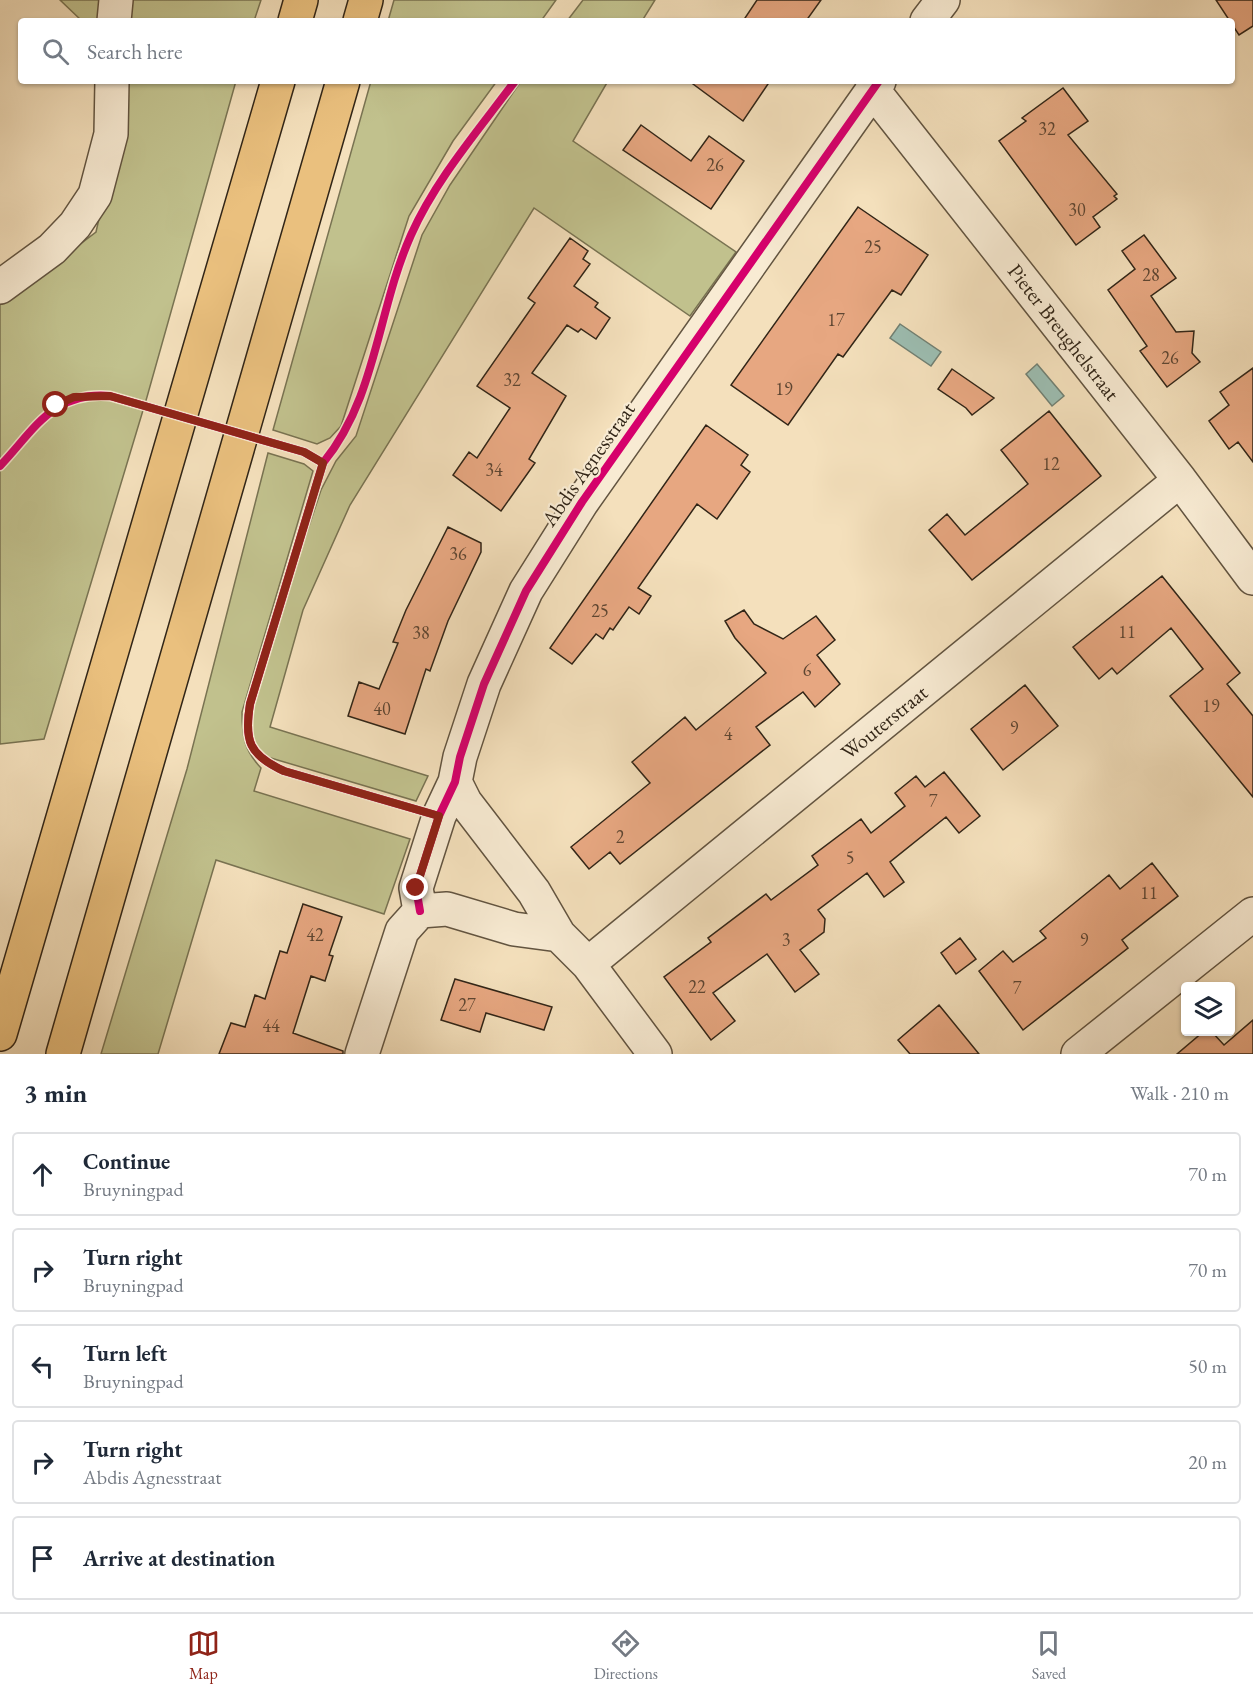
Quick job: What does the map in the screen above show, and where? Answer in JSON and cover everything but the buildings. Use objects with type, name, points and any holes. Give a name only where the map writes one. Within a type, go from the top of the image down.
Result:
[{"type":"highway","points":[[296,18],[301,0]]},
{"type":"highway","points":[[361,18],[366,0]]},
{"type":"highway","points":[[0,1034],[277,84]]},
{"type":"highway","points":[[63,1054],[342,84]]},
{"type":"street","points":[[114,18],[116,0]]},
{"type":"street","points":[[929,18],[943,0]]},
{"type":"street","points":[[0,287],[52,249],[75,225],[94,195],[111,134],[112,84]]},
{"type":"street","name":"Pieter Breughelstraat","points":[[875,85],[1253,578]]},
{"type":"street","name":"Abdis Agnesstraat","points":[[420,911],[416,888],[439,816],[454,782],[484,684],[526,591],[553,546],[875,85]]},
{"type":"street","name":"Wouterstraat","points":[[588,964],[1180,480]]},
{"type":"street","points":[[454,782],[465,802],[534,892],[559,935],[588,964],[655,1054]]},
{"type":"street","points":[[362,1054],[402,931],[420,911],[447,909],[514,929],[559,935]]},
{"type":"street","points":[[1078,1054],[1253,914]]},
{"type":"green space","points":[[60,0],[102,0],[100,18],[79,18]]},
{"type":"green space","points":[[126,0],[261,0],[255,18],[125,18]]},
{"type":"green space","points":[[394,0],[556,0],[543,18],[389,18]]},
{"type":"green space","points":[[583,0],[655,0],[644,18],[569,18]]},
{"type":"green space","points":[[121,84],[235,84],[147,397],[44,739],[0,744],[0,305],[96,232],[105,192]]},
{"type":"green space","points":[[370,84],[495,84],[453,141],[409,216],[341,426],[330,438],[317,444],[273,430]]},
{"type":"green space","points":[[519,84],[606,84],[573,141],[736,252],[690,316],[534,208],[350,505],[303,610],[270,727],[428,776],[416,801],[264,756],[251,739],[251,715],[282,607],[321,490],[336,461],[356,436],[422,235],[450,185]]},
{"type":"green space","points":[[268,453],[304,464],[313,471],[242,712],[245,742],[261,768],[254,791],[410,839],[384,914],[216,860],[158,1054],[101,1054],[187,769]]},
{"type":"water","points":[[900,324],[941,352],[931,366],[890,338]]},
{"type":"water","points":[[1037,364],[1064,396],[1052,406],[1026,374]]},
{"type":"cycle path","points":[[439,816],[284,771],[272,765],[256,753],[249,737],[248,717],[323,463],[341,437],[366,382],[391,293],[411,235],[445,175],[513,84]]},
{"type":"cycle path","points":[[420,911],[416,888],[439,816],[455,782],[460,757],[484,684],[526,591],[582,502],[877,84]]},
{"type":"cycle path","points":[[0,466],[47,415],[59,406],[90,396],[110,396],[304,452],[323,463]]},
{"type":"route","points":[[56,405],[74,397],[94,394],[110,396],[304,452],[323,463],[250,704],[246,728],[254,752],[266,763],[284,771],[439,816],[416,888]]}]
